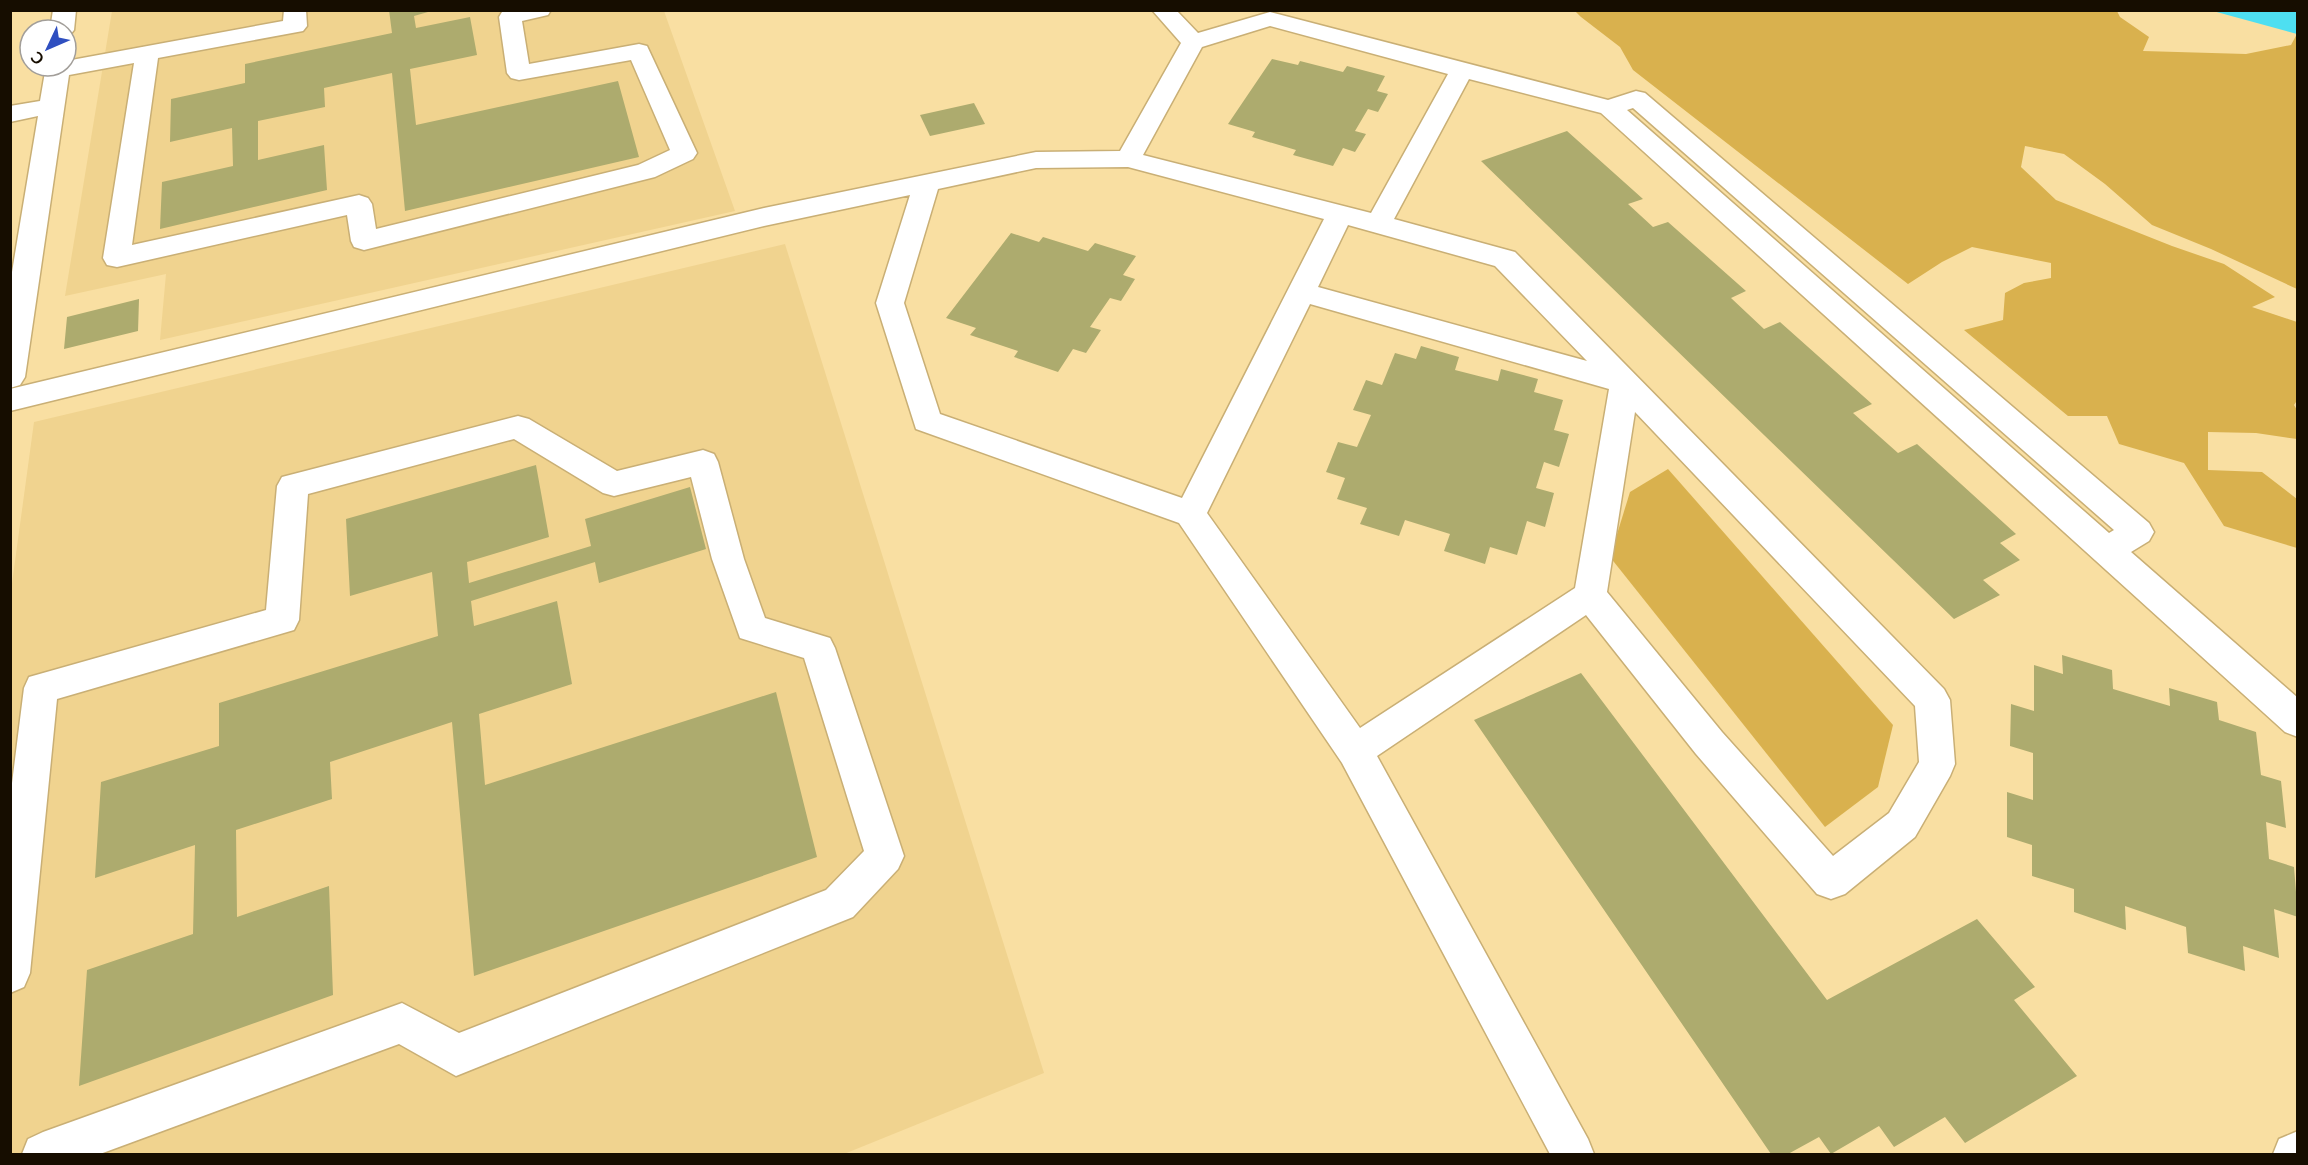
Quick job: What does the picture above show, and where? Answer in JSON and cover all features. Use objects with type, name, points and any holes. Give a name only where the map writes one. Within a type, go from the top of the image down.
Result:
[{"type":"street","points":[[78,64],[295,26],[295,10]]},
{"type":"street","points":[[147,52],[117,258],[359,204],[364,241],[646,171],[684,153],[639,51],[519,73],[510,16],[540,10]]},
{"type":"street","points":[[1162,10],[1193,42]]},
{"type":"street","points":[[1128,159],[1193,42],[1265,15],[1462,70],[1610,108],[2298,721]]},
{"type":"street","points":[[1378,224],[1462,70]]},
{"type":"street","points":[[10,377],[20,262],[56,78]]},
{"type":"street","points":[[10,114],[52,106]]},
{"type":"street","points":[[10,400],[752,220],[1036,160],[1128,159],[1505,259],[1932,700],[1937,764],[1902,825],[1831,881],[1709,743],[1590,595]]},
{"type":"street","points":[[927,183],[890,303],[927,421],[1190,514],[1355,751],[1573,1155]]},
{"type":"street","points":[[1190,514],[1340,214]]},
{"type":"street","points":[[1302,292],[1625,383]]},
{"type":"street","points":[[1355,751],[1590,595],[1625,383]]},
{"type":"street","points":[[10,973],[41,688],[282,620],[293,486],[518,428],[614,484],[703,462],[728,559],[752,628],[818,648],[885,856],[839,904],[456,1055],[402,1023],[43,1155]]},
{"type":"shaded area","points":[[112,11],[664,11],[735,211],[160,340],[166,274],[65,296]]},
{"type":"shaded area","points":[[1575,11],[2117,11],[2120,17],[2149,37],[2143,51],[2246,54],[2291,45],[2297,34],[2297,289],[2211,249],[2152,225],[2105,184],[2064,154],[2025,146],[2021,167],[2056,200],[2224,264],[2275,297],[2252,307],[2297,322],[2298,399],[2294,405],[2297,410],[2297,439],[2256,433],[2208,432],[2208,470],[2262,472],[2297,499],[2297,548],[2224,526],[2184,463],[2119,444],[2107,416],[2068,416],[1964,330],[2003,320],[2005,293],[2024,283],[2051,278],[2051,263],[1972,247],[1942,262],[1908,284],[1633,70],[1620,47]]},
{"type":"shaded area","points":[[785,244],[1044,1073],[844,1154],[11,1154],[10,598],[34,422]]},
{"type":"shaded area","points":[[1668,469],[1893,725],[1878,787],[1825,827],[1610,557],[1630,492]]},
{"type":"water","points":[[2213,11],[2297,11],[2297,34]]},
{"type":"building","points":[[389,10],[435,10],[414,16],[416,28],[470,17],[477,55],[410,69],[416,125],[618,81],[639,157],[405,211],[392,73],[324,88],[325,107],[258,121],[258,160],[324,145],[327,190],[160,229],[162,182],[233,166],[232,128],[170,142],[171,99],[245,83],[245,64],[392,33]]},
{"type":"building","points":[[1272,59],[1298,65],[1300,61],[1343,72],[1347,66],[1385,76],[1377,91],[1388,94],[1378,112],[1368,109],[1355,131],[1366,134],[1355,152],[1343,148],[1333,166],[1293,155],[1296,150],[1252,137],[1255,132],[1228,124]]},
{"type":"building","points":[[974,103],[985,124],[930,136],[920,115]]},
{"type":"building","points":[[1567,131],[1643,199],[1628,204],[1653,227],[1668,222],[1746,291],[1731,298],[1764,329],[1780,322],[1872,404],[1853,413],[1898,453],[1917,444],[2016,534],[2000,543],[2020,560],[1983,580],[2000,595],[1954,619],[1481,161]]},
{"type":"building","points":[[1011,233],[1039,242],[1043,237],[1088,251],[1095,243],[1136,256],[1123,275],[1135,279],[1121,301],[1110,298],[1090,327],[1101,330],[1086,353],[1073,349],[1058,372],[1014,357],[1018,351],[970,335],[976,328],[946,318]]},
{"type":"building","points":[[139,299],[138,331],[64,349],[67,317]]},
{"type":"building","points":[[1421,346],[1459,357],[1455,370],[1498,381],[1501,369],[1538,379],[1534,392],[1563,400],[1554,430],[1569,434],[1559,467],[1544,462],[1536,488],[1554,493],[1545,527],[1527,521],[1517,555],[1490,547],[1485,564],[1444,551],[1450,534],[1405,520],[1399,536],[1360,524],[1367,508],[1337,499],[1345,478],[1326,472],[1338,442],[1357,447],[1371,415],[1353,410],[1366,380],[1382,385],[1395,353],[1416,359]]},
{"type":"building","points":[[536,465],[549,537],[467,562],[469,583],[591,546],[585,519],[690,487],[706,549],[599,583],[595,562],[471,601],[474,626],[557,601],[572,684],[479,714],[485,785],[776,692],[817,857],[474,976],[452,722],[330,762],[332,799],[236,830],[237,917],[329,886],[333,995],[79,1086],[87,970],[193,934],[195,845],[95,878],[101,782],[219,746],[219,703],[438,636],[432,572],[350,596],[346,519]]},
{"type":"building","points":[[2062,655],[2112,670],[2113,689],[2170,706],[2169,688],[2217,702],[2219,720],[2256,732],[2261,775],[2281,781],[2286,828],[2266,822],[2269,859],[2294,867],[2298,917],[2274,909],[2279,958],[2243,946],[2245,971],[2188,953],[2186,927],[2125,906],[2126,930],[2074,912],[2074,889],[2032,876],[2032,845],[2007,837],[2007,792],[2033,800],[2033,753],[2010,746],[2011,704],[2034,711],[2034,665],[2063,674]]},
{"type":"building","points":[[1581,673],[1827,1000],[1977,919],[2035,987],[2014,1000],[2077,1076],[1965,1143],[1945,1117],[1894,1147],[1879,1126],[1831,1154],[1819,1137],[1788,1154],[1771,1154],[1474,720]]}]
